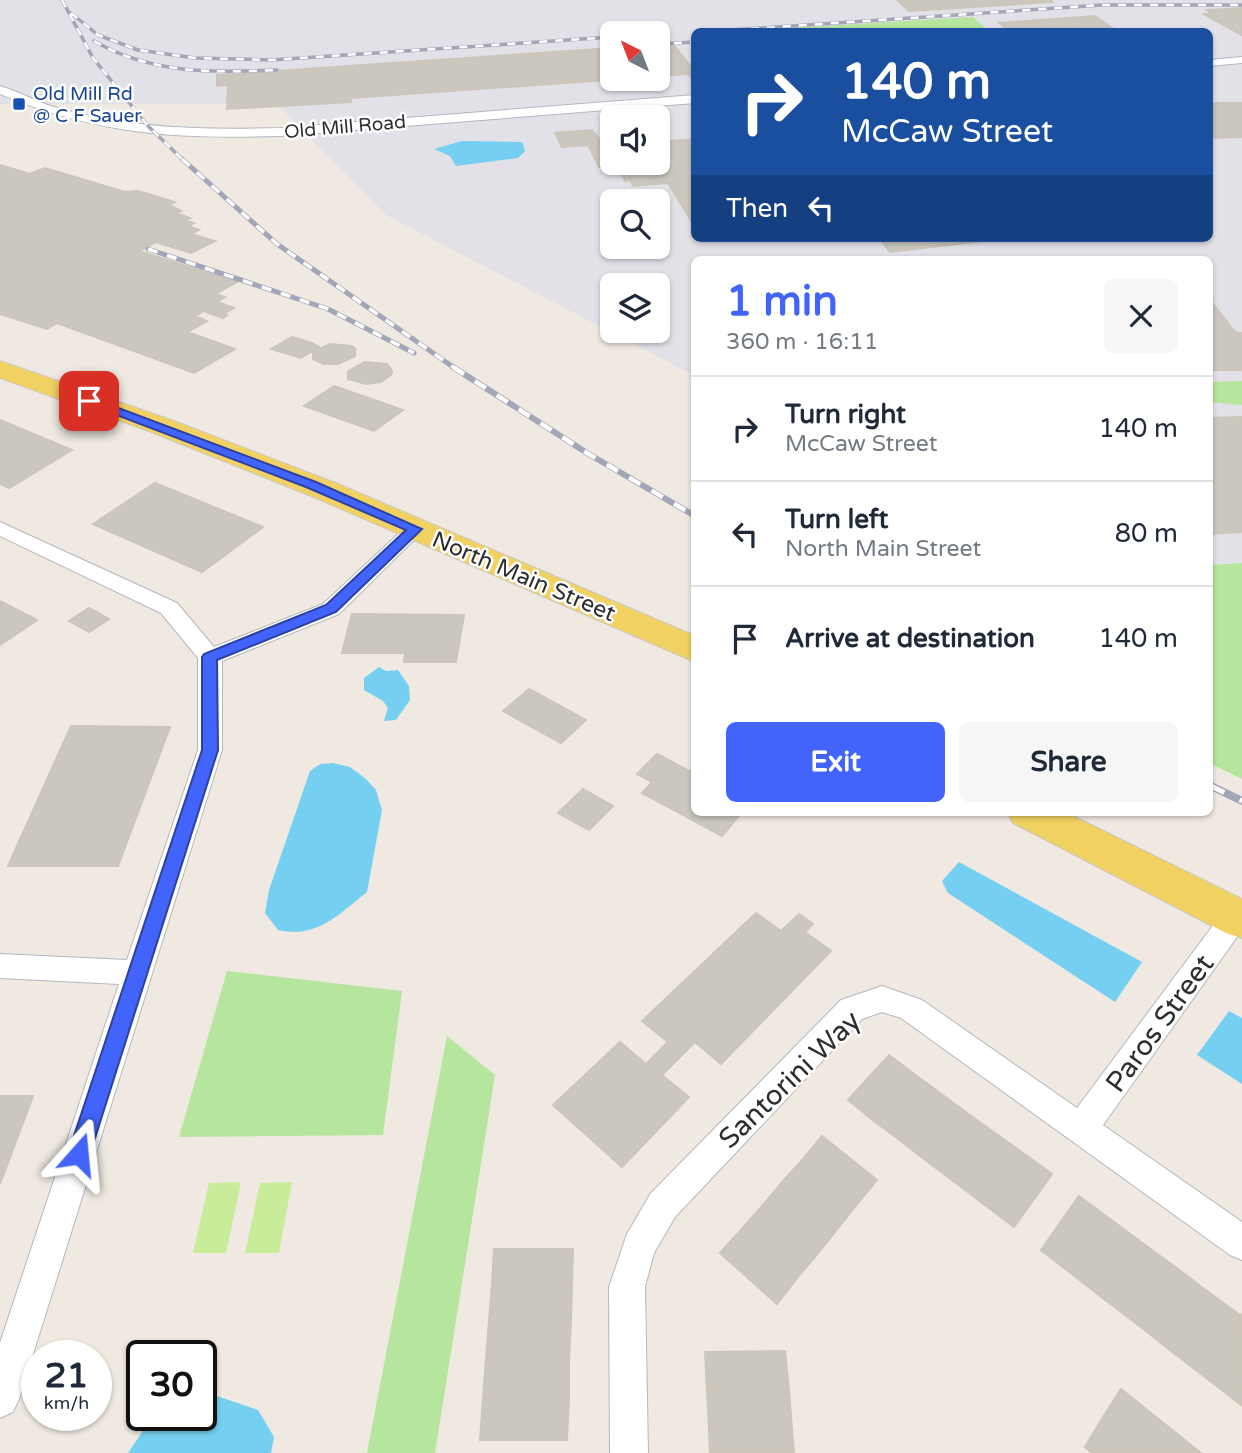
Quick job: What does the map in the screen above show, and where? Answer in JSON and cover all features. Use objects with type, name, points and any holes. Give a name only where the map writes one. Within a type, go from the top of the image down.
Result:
[{"type":"main road","name":"North Main Street","points":[[0,369],[164,427],[327,491],[691,648]]},
{"type":"main road","points":[[1036,816],[1239,918]]},
{"type":"street","points":[[1213,62],[1242,60]]},
{"type":"street","name":"Old Mill Road","points":[[0,90],[81,118],[136,128],[208,132],[294,131],[691,99]]},
{"type":"street","points":[[209,657],[331,609],[415,529]]},
{"type":"street","points":[[0,1399],[210,750],[209,657],[169,608],[3,532]]},
{"type":"street","name":"Paros Street","points":[[1081,1129],[1239,918]]},
{"type":"street","points":[[0,966],[137,973]]},
{"type":"street","name":"Santorini Way","points":[[629,1453],[627,1287],[639,1246],[663,1205],[852,1009],[882,999],[911,1009],[1242,1243]]},
{"type":"shaded area","points":[[0,0],[1242,0],[1242,563],[1213,565],[1213,256],[691,256],[691,374],[632,343],[670,343],[670,273],[600,273],[600,327],[386,215],[277,104],[0,104]]},
{"type":"green space","points":[[973,17],[986,28],[792,28]]},
{"type":"green space","points":[[1242,381],[1242,405],[1213,402],[1213,382]]},
{"type":"green space","points":[[1242,563],[1242,779],[1213,765],[1213,565]]},
{"type":"green space","points":[[227,971],[402,991],[383,1135],[179,1137]]},
{"type":"green space","points":[[447,1036],[495,1075],[435,1453],[367,1453]]},
{"type":"green space","points":[[241,1182],[226,1253],[193,1253],[209,1183]]},
{"type":"green space","points":[[292,1182],[279,1253],[245,1253],[260,1183]]},
{"type":"water","points":[[462,141],[522,142],[525,151],[518,158],[456,166],[450,156],[434,149]]},
{"type":"water","points":[[379,667],[386,671],[398,670],[409,686],[410,700],[396,720],[384,721],[388,708],[383,701],[364,690],[364,678]]},
{"type":"water","points":[[333,763],[350,767],[366,779],[376,790],[382,810],[367,892],[337,916],[316,928],[292,932],[278,930],[265,913],[269,890],[310,771],[320,764]]},
{"type":"water","points":[[959,862],[1142,962],[1115,1002],[948,893],[942,881]]},
{"type":"water","points":[[1229,1011],[1242,1018],[1242,1084],[1197,1055]]},
{"type":"water","points":[[217,1396],[258,1410],[274,1437],[271,1453],[128,1453],[143,1431],[217,1431]]},
{"type":"building","points":[[898,1],[1052,2],[909,11]]},
{"type":"building","points":[[1242,8],[1242,35],[1204,14],[1212,13],[1207,10]]},
{"type":"building","points":[[1095,16],[1112,28],[1006,28],[999,23]]},
{"type":"building","points":[[670,44],[673,44],[691,67],[691,77],[688,74],[670,75]]},
{"type":"building","points":[[600,49],[600,81],[350,98],[351,102],[227,109],[228,85],[217,86],[217,75]]},
{"type":"building","points":[[1213,103],[1242,103],[1242,137],[1213,138]]},
{"type":"building","points":[[592,130],[600,140],[600,167],[588,145],[562,147],[555,133]]},
{"type":"building","points":[[691,139],[691,220],[668,183],[633,186],[630,180],[625,181],[622,175],[670,175],[670,141]]},
{"type":"building","points":[[0,165],[30,174],[45,168],[125,192],[138,191],[175,202],[169,205],[181,211],[176,213],[190,218],[184,220],[194,223],[188,226],[199,230],[191,234],[215,241],[191,253],[156,242],[139,251],[237,282],[215,294],[225,297],[217,302],[234,308],[223,314],[227,315],[223,318],[204,311],[195,316],[207,321],[187,332],[235,349],[194,373],[57,323],[47,329],[0,314]]},
{"type":"building","points":[[882,242],[975,242],[890,252]]},
{"type":"building","points":[[1213,304],[1236,333],[1242,333],[1242,370],[1213,370]]},
{"type":"building","points":[[292,337],[319,347],[301,358],[271,349]]},
{"type":"building","points":[[330,344],[351,346],[355,348],[355,356],[338,364],[323,364],[313,359],[313,352]]},
{"type":"building","points":[[365,362],[387,364],[392,371],[391,375],[381,382],[366,384],[348,379],[348,371]]},
{"type":"building","points":[[334,386],[403,410],[374,431],[304,406]]},
{"type":"building","points":[[1242,417],[1242,532],[1213,534],[1213,418]]},
{"type":"building","points":[[0,420],[72,450],[9,488],[0,484]]},
{"type":"building","points":[[155,483],[263,527],[202,572],[93,524]]},
{"type":"building","points":[[0,601],[37,620],[0,645]]},
{"type":"building","points":[[89,608],[109,619],[89,632],[69,621]]},
{"type":"building","points":[[352,614],[464,615],[456,662],[404,662],[405,653],[342,653]]},
{"type":"building","points":[[529,689],[586,720],[561,743],[503,711]]},
{"type":"building","points":[[71,726],[170,727],[118,866],[8,866]]},
{"type":"building","points":[[657,754],[691,772],[691,816],[739,816],[722,836],[642,793],[652,782],[637,774]]},
{"type":"building","points":[[583,789],[613,806],[589,830],[558,813]]},
{"type":"building","points":[[756,913],[781,931],[799,914],[813,924],[805,932],[831,951],[721,1064],[695,1042],[662,1075],[689,1097],[622,1167],[553,1105],[620,1042],[646,1064],[668,1042],[642,1021]]},
{"type":"building","points":[[889,1055],[914,1074],[874,1121],[848,1100]]},
{"type":"building","points":[[914,1074],[940,1093],[901,1141],[874,1121]]},
{"type":"building","points":[[940,1093],[967,1113],[928,1162],[901,1141]]},
{"type":"building","points":[[0,1096],[33,1096],[0,1184]]},
{"type":"building","points":[[967,1113],[995,1133],[956,1183],[928,1162]]},
{"type":"building","points":[[995,1133],[1023,1153],[985,1205],[956,1183]]},
{"type":"building","points":[[822,1136],[877,1180],[858,1203],[803,1159]]},
{"type":"building","points":[[1023,1153],[1052,1174],[1014,1227],[985,1205]]},
{"type":"building","points":[[803,1159],[858,1203],[839,1227],[783,1181]]},
{"type":"building","points":[[783,1181],[839,1227],[819,1252],[763,1205]]},
{"type":"building","points":[[1079,1196],[1110,1219],[1072,1274],[1041,1250]]},
{"type":"building","points":[[763,1205],[819,1252],[798,1277],[742,1229]]},
{"type":"building","points":[[1110,1219],[1141,1242],[1104,1299],[1072,1274]]},
{"type":"building","points":[[742,1229],[798,1277],[777,1304],[720,1253]]},
{"type":"building","points":[[1141,1242],[1174,1266],[1137,1324],[1104,1299]]},
{"type":"building","points":[[494,1249],[573,1249],[572,1284],[492,1284]]},
{"type":"building","points":[[1174,1266],[1207,1291],[1170,1350],[1137,1324]]},
{"type":"building","points":[[492,1284],[572,1284],[571,1321],[489,1321]]},
{"type":"building","points":[[1207,1291],[1241,1316],[1205,1377],[1170,1350]]},
{"type":"building","points":[[1241,1316],[1242,1403],[1241,1405],[1205,1377]]},
{"type":"building","points":[[489,1321],[571,1321],[569,1359],[486,1359]]},
{"type":"building","points":[[785,1351],[789,1390],[707,1390],[705,1352]]},
{"type":"building","points":[[486,1359],[569,1359],[569,1399],[483,1399]]},
{"type":"building","points":[[1121,1389],[1201,1453],[1147,1453],[1103,1417]]},
{"type":"building","points":[[707,1390],[789,1390],[792,1429],[709,1430]]},
{"type":"building","points":[[483,1399],[569,1399],[567,1440],[480,1440]]},
{"type":"building","points":[[1103,1417],[1147,1453],[1092,1453],[1085,1447]]},
{"type":"building","points":[[792,1429],[794,1453],[710,1453],[709,1430]]},
{"type":"railway","points":[[62,0],[93,58],[148,126],[184,161]]},
{"type":"railway","points":[[762,28],[1102,5],[1242,5]]},
{"type":"railway","points":[[71,13],[98,35],[138,50],[195,58],[271,60],[600,38]]},
{"type":"railway","points":[[94,41],[138,60],[183,69],[277,70]]},
{"type":"railway","points":[[670,43],[691,42]]},
{"type":"railway","points":[[182,159],[277,244],[455,368]]},
{"type":"railway","points":[[148,249],[328,309],[414,353]]},
{"type":"railway","points":[[455,368],[587,453],[691,514]]},
{"type":"railway","points":[[1213,787],[1242,801]]},
{"type":"place","name":"Old Mill Rd @ C F Sauer","points":[[19,104]]},
{"type":"route","points":[[79,1154],[210,750],[209,657],[331,609],[415,529],[311,484],[89,401]]}]
